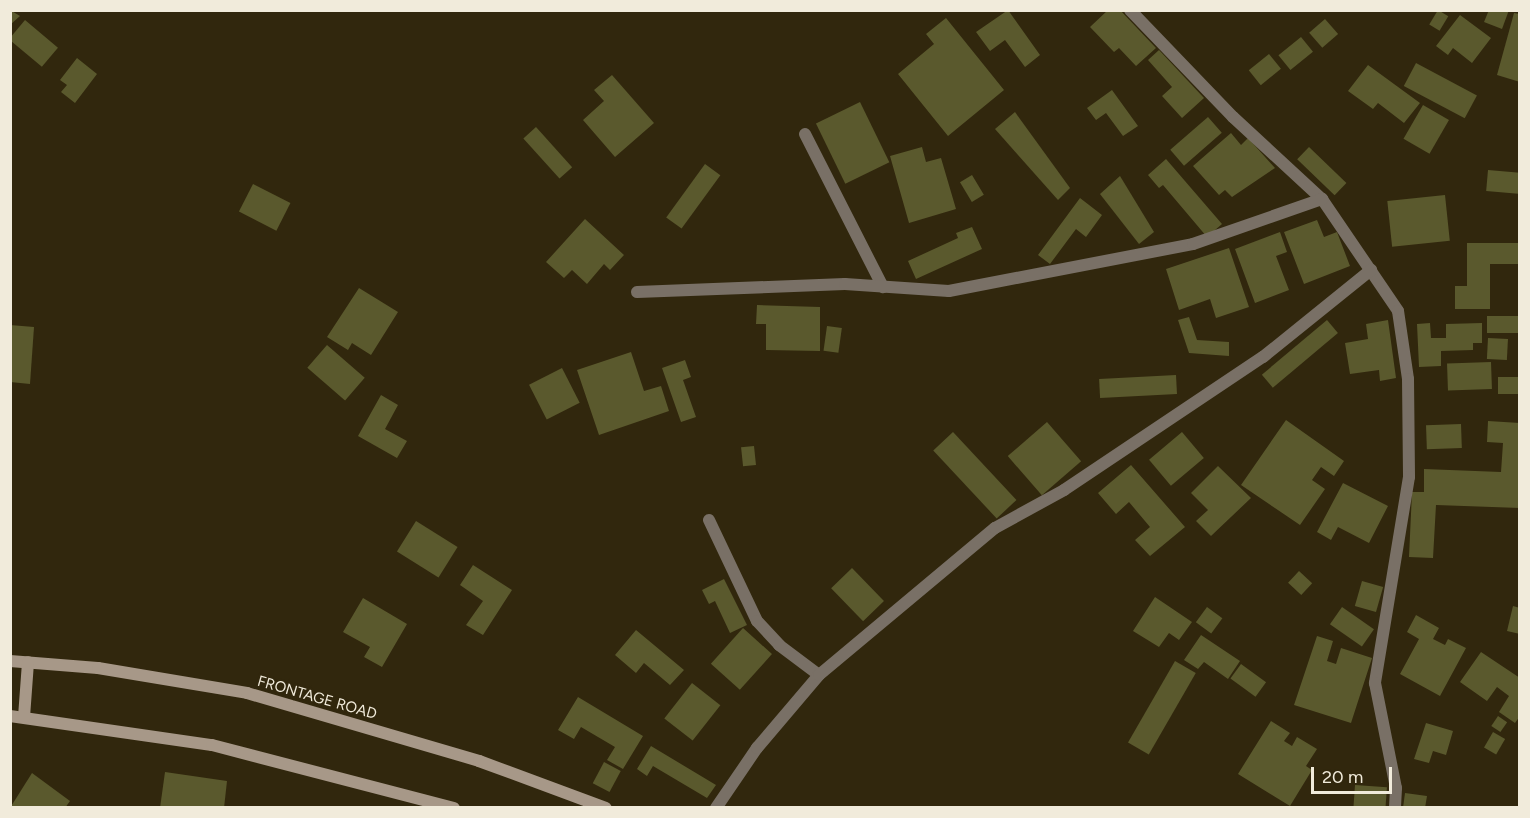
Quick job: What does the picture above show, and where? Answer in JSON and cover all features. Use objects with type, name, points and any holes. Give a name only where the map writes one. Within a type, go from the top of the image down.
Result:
[{"type":"main road","name":"FRONTAGE ROAD","points":[[10,661],[98,668],[247,693],[479,761],[606,807]]},
{"type":"main road","points":[[24,717],[28,662]]},
{"type":"main road","points":[[10,716],[212,745],[454,807]]},
{"type":"street","points":[[1130,10],[1233,117],[1322,200],[1398,311],[1408,379],[1408,477],[1375,683],[1396,788],[1395,807]]},
{"type":"street","points":[[805,134],[883,287]]},
{"type":"street","points":[[637,292],[845,284],[949,291],[999,285],[1037,271],[1193,244],[1322,200]]},
{"type":"street","points":[[716,807],[757,748],[819,675],[995,528],[1064,490],[1263,357],[1371,270]]},
{"type":"street","points":[[709,520],[757,621],[779,645],[819,675]]},
{"type":"building","points":[[10,10],[20,16],[10,25]]},
{"type":"building","points":[[1008,10],[1040,55],[1025,67],[1005,40],[990,51],[976,32]]},
{"type":"building","points":[[1108,10],[1120,10],[1156,48],[1136,66],[1119,48],[1114,52],[1090,27]]},
{"type":"building","points":[[1438,10],[1448,16],[1440,31],[1429,25]]},
{"type":"building","points":[[1489,10],[1509,10],[1502,29],[1484,22]]},
{"type":"building","points":[[1514,13],[1520,14],[1520,82],[1497,75]]},
{"type":"building","points":[[1460,15],[1491,38],[1472,63],[1453,48],[1448,55],[1436,46]]},
{"type":"building","points":[[946,18],[1004,90],[948,136],[898,74],[934,44],[926,34]]},
{"type":"building","points":[[1325,19],[1338,34],[1322,48],[1309,33]]},
{"type":"building","points":[[25,20],[58,48],[42,67],[10,40]]},
{"type":"building","points":[[1301,37],[1313,52],[1290,70],[1278,55]]},
{"type":"building","points":[[1159,50],[1204,98],[1182,118],[1162,96],[1172,87],[1148,60]]},
{"type":"building","points":[[1269,54],[1281,69],[1261,85],[1249,70]]},
{"type":"building","points":[[77,58],[97,74],[75,103],[61,92],[67,85],[60,80]]},
{"type":"building","points":[[1416,63],[1477,95],[1465,118],[1404,86]]},
{"type":"building","points":[[1368,65],[1420,103],[1404,123],[1378,103],[1373,109],[1348,91]]},
{"type":"building","points":[[612,75],[654,123],[615,157],[583,120],[604,101],[594,90]]},
{"type":"building","points":[[1112,90],[1138,126],[1123,136],[1106,113],[1096,120],[1087,108]]},
{"type":"building","points":[[860,102],[889,162],[845,184],[816,123]]},
{"type":"building","points":[[1423,105],[1449,120],[1429,154],[1404,139]]},
{"type":"building","points":[[1015,112],[1070,188],[1058,200],[995,129]]},
{"type":"building","points":[[1208,117],[1222,133],[1184,166],[1170,150]]},
{"type":"building","points":[[536,127],[572,167],[559,179],[523,138]]},
{"type":"building","points":[[1231,133],[1241,145],[1248,138],[1275,168],[1232,197],[1225,190],[1219,195],[1193,166]]},
{"type":"building","points":[[922,147],[926,162],[941,158],[956,209],[909,223],[890,156]]},
{"type":"building","points":[[1309,147],[1346,183],[1335,195],[1297,159]]},
{"type":"building","points":[[1166,159],[1222,224],[1207,237],[1163,185],[1159,188],[1148,175]]},
{"type":"building","points":[[705,164],[720,175],[682,229],[666,217]]},
{"type":"building","points":[[1488,170],[1520,173],[1518,194],[1486,191]]},
{"type":"building","points":[[972,175],[984,195],[972,202],[960,182]]},
{"type":"building","points":[[1120,176],[1154,232],[1139,244],[1100,194]]},
{"type":"building","points":[[253,184],[290,203],[276,231],[239,212]]},
{"type":"building","points":[[1445,195],[1450,241],[1392,247],[1387,201]]},
{"type":"building","points":[[1080,198],[1102,215],[1086,237],[1076,229],[1050,264],[1038,255]]},
{"type":"building","points":[[585,219],[624,255],[610,270],[604,264],[587,284],[572,270],[564,278],[546,262]]},
{"type":"building","points":[[1317,220],[1324,237],[1337,232],[1350,266],[1304,284],[1284,232]]},
{"type":"building","points":[[972,227],[982,249],[916,279],[908,261],[958,238],[956,233]]},
{"type":"building","points":[[1280,232],[1287,252],[1276,256],[1289,290],[1255,303],[1235,249]]},
{"type":"building","points":[[1467,243],[1520,243],[1520,264],[1490,264],[1490,309],[1455,309],[1455,286],[1467,286]]},
{"type":"building","points":[[1229,248],[1249,307],[1216,318],[1210,299],[1179,310],[1166,269]]},
{"type":"building","points":[[359,288],[398,312],[371,355],[352,343],[348,350],[327,337]]},
{"type":"building","points":[[757,305],[820,307],[820,351],[766,350],[766,324],[756,324]]},
{"type":"building","points":[[1487,316],[1520,316],[1520,333],[1487,333]]},
{"type":"building","points":[[1189,317],[1197,340],[1229,342],[1229,356],[1189,353],[1178,320]]},
{"type":"building","points":[[1327,320],[1338,333],[1273,388],[1262,375]]},
{"type":"building","points":[[1388,320],[1396,378],[1380,381],[1379,370],[1350,374],[1345,343],[1368,339],[1366,324]]},
{"type":"building","points":[[1430,323],[1431,338],[1446,338],[1446,324],[1482,323],[1482,343],[1473,343],[1473,350],[1441,351],[1441,366],[1419,367],[1417,324]]},
{"type":"building","points":[[10,325],[34,327],[30,384],[10,382]]},
{"type":"building","points":[[827,326],[842,328],[838,353],[824,351]]},
{"type":"building","points":[[1488,338],[1508,339],[1507,360],[1487,359]]},
{"type":"building","points":[[327,345],[365,378],[345,400],[307,368]]},
{"type":"building","points":[[631,352],[644,391],[661,386],[669,411],[599,435],[577,370]]},
{"type":"building","points":[[685,360],[691,377],[683,380],[696,417],[681,422],[662,368]]},
{"type":"building","points":[[1491,362],[1492,389],[1448,391],[1447,364]]},
{"type":"building","points":[[562,368],[580,403],[547,420],[529,385]]},
{"type":"building","points":[[1176,375],[1177,394],[1100,398],[1099,379]]},
{"type":"building","points":[[1498,377],[1520,377],[1520,394],[1498,394]]},
{"type":"building","points":[[381,395],[398,405],[385,429],[407,441],[397,458],[358,436]]},
{"type":"building","points":[[1286,420],[1344,461],[1334,476],[1321,467],[1312,480],[1325,489],[1300,525],[1241,485]]},
{"type":"building","points":[[1488,421],[1520,423],[1520,508],[1436,505],[1433,558],[1409,557],[1412,492],[1424,492],[1424,469],[1501,472],[1503,443],[1487,442]]},
{"type":"building","points":[[1047,422],[1081,461],[1042,495],[1008,456]]},
{"type":"building","points":[[1461,424],[1462,448],[1427,449],[1426,425]]},
{"type":"building","points":[[953,432],[1016,500],[997,518],[933,450]]},
{"type":"building","points":[[1182,432],[1204,458],[1171,486],[1149,460]]},
{"type":"building","points":[[754,446],[756,465],[743,466],[741,447]]},
{"type":"building","points":[[1131,465],[1185,527],[1150,556],[1135,540],[1150,527],[1129,502],[1116,514],[1098,493]]},
{"type":"building","points":[[1218,466],[1251,498],[1211,536],[1196,521],[1208,510],[1191,493]]},
{"type":"building","points":[[1343,483],[1388,506],[1369,543],[1338,527],[1331,540],[1317,532]]},
{"type":"building","points":[[416,521],[458,547],[438,577],[397,552]]},
{"type":"building","points":[[473,565],[512,590],[483,635],[466,625],[483,601],[460,585]]},
{"type":"building","points":[[852,568],[884,601],[863,621],[831,588]]},
{"type":"building","points":[[1299,571],[1312,583],[1301,595],[1288,583]]},
{"type":"building","points":[[724,579],[747,625],[730,633],[715,601],[709,604],[702,590]]},
{"type":"building","points":[[1362,581],[1383,587],[1376,612],[1355,606]]},
{"type":"building","points":[[1155,597],[1192,622],[1179,640],[1169,633],[1159,647],[1133,631]]},
{"type":"building","points":[[363,598],[407,624],[382,667],[364,657],[370,647],[343,632]]},
{"type":"building","points":[[1513,606],[1520,608],[1520,634],[1507,631]]},
{"type":"building","points":[[1207,607],[1222,618],[1211,634],[1196,622]]},
{"type":"building","points":[[1342,607],[1374,629],[1362,647],[1330,624]]},
{"type":"building","points":[[1416,615],[1439,628],[1433,639],[1445,645],[1448,639],[1466,648],[1440,696],[1400,674],[1419,639],[1407,632]]},
{"type":"building","points":[[743,628],[772,654],[740,690],[711,664]]},
{"type":"building","points":[[636,630],[684,670],[670,685],[644,663],[636,673],[615,655]]},
{"type":"building","points":[[1201,635],[1240,661],[1228,679],[1204,662],[1198,669],[1184,660]]},
{"type":"building","points":[[1317,636],[1333,641],[1327,661],[1336,664],[1341,648],[1372,658],[1351,723],[1294,705]]},
{"type":"building","points":[[1481,652],[1520,678],[1520,716],[1515,723],[1499,712],[1509,696],[1497,687],[1487,701],[1460,682]]},
{"type":"building","points":[[1175,661],[1196,673],[1149,754],[1128,742]]},
{"type":"building","points":[[1241,664],[1266,682],[1255,697],[1230,679]]},
{"type":"building","points":[[692,683],[720,705],[693,741],[664,718]]},
{"type":"building","points":[[578,697],[643,736],[623,769],[607,760],[615,747],[581,727],[574,739],[558,730]]},
{"type":"building","points":[[1498,716],[1507,722],[1500,732],[1491,726]]},
{"type":"building","points":[[1271,721],[1290,733],[1284,741],[1292,746],[1297,737],[1317,749],[1306,766],[1312,770],[1290,806],[1238,774]]},
{"type":"building","points":[[1426,723],[1453,731],[1446,755],[1433,751],[1429,763],[1414,759]]},
{"type":"building","points":[[1493,732],[1505,739],[1496,755],[1484,748]]},
{"type":"building","points":[[651,746],[716,785],[707,798],[653,766],[647,776],[637,769]]},
{"type":"building","points":[[604,762],[621,771],[610,792],[593,783]]},
{"type":"building","points":[[165,772],[227,781],[224,808],[160,808]]},
{"type":"building","points":[[32,773],[70,801],[65,808],[10,808]]},
{"type":"building","points":[[1355,785],[1387,787],[1385,808],[1353,808]]},
{"type":"building","points":[[1405,793],[1427,796],[1425,808],[1403,808]]}]
